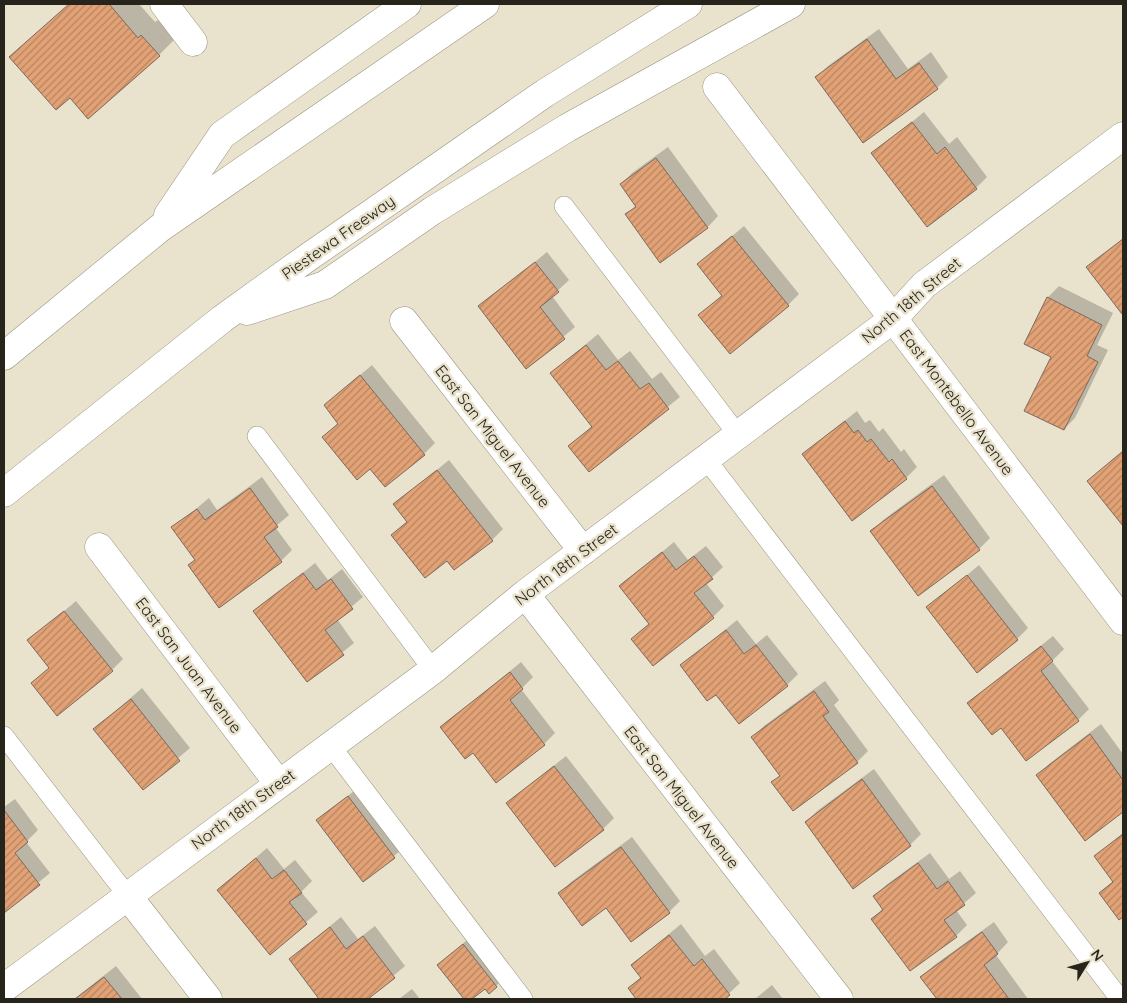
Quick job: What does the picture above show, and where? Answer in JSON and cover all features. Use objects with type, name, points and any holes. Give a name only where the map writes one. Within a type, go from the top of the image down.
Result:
[{"type":"main road","points":[[164,4],[193,42]]},
{"type":"main road","points":[[160,228],[222,135],[407,4]]},
{"type":"main road","points":[[4,356],[160,228],[485,4]]},
{"type":"main road","name":"Piestewa Freeway","points":[[4,493],[222,319],[307,258],[545,94],[688,4]]},
{"type":"main road","points":[[222,319],[325,284],[432,212],[558,133],[791,4]]},
{"type":"main road","name":"East Montebello Avenue","points":[[717,87],[1123,621]]},
{"type":"main road","name":"North 18th Street","points":[[4,988],[278,783],[434,670],[525,594],[893,319],[924,284],[1123,136]]},
{"type":"main road","name":"East San Miguel Avenue","points":[[404,320],[583,551]]},
{"type":"main road","name":"East San Juan Avenue","points":[[99,547],[278,783]]},
{"type":"main road","name":"East San Miguel Avenue","points":[[525,594],[839,999]]},
{"type":"main road","points":[[127,895],[208,999]]},
{"type":"lane","points":[[564,206],[738,435]]},
{"type":"lane","points":[[257,436],[434,670]]},
{"type":"lane","points":[[706,459],[1120,999]]},
{"type":"lane","points":[[4,736],[127,895]]},
{"type":"lane","points":[[330,745],[523,999]]},
{"type":"building","points":[[69,4],[109,4],[138,38],[141,35],[160,56],[88,119],[70,98],[56,110],[9,57]]},
{"type":"building","points":[[867,39],[896,79],[919,63],[938,89],[863,143],[815,77]]},
{"type":"building","points":[[912,122],[937,154],[945,147],[977,189],[927,227],[871,153]]},
{"type":"building","points":[[656,158],[708,228],[660,263],[625,214],[636,207],[620,184]]},
{"type":"building","points":[[732,236],[789,306],[730,354],[698,315],[722,296],[697,264]]},
{"type":"building","points":[[1123,239],[1123,313],[1122,314],[1086,267]]},
{"type":"building","points":[[535,262],[559,292],[540,307],[565,339],[526,369],[478,306]]},
{"type":"building","points":[[1047,297],[1102,325],[1087,356],[1098,362],[1064,430],[1024,411],[1051,357],[1024,344]]},
{"type":"building","points":[[586,345],[606,370],[618,361],[640,389],[649,383],[669,409],[589,472],[568,446],[592,427],[550,373]]},
{"type":"building","points":[[360,375],[425,455],[385,487],[370,469],[357,480],[322,437],[338,424],[324,405]]},
{"type":"building","points":[[845,421],[854,433],[858,430],[867,442],[871,439],[889,462],[892,459],[907,479],[852,521],[802,454]]},
{"type":"building","points":[[1123,451],[1123,526],[1087,481]]},
{"type":"building","points":[[437,470],[493,541],[454,570],[447,561],[425,578],[391,535],[407,522],[393,504]]},
{"type":"building","points":[[932,486],[980,550],[918,596],[870,531]]},
{"type":"building","points":[[250,488],[278,527],[264,537],[282,562],[219,608],[188,565],[195,560],[171,527],[197,509],[205,520]]},
{"type":"building","points":[[662,552],[676,570],[694,556],[713,579],[694,593],[714,618],[653,666],[631,639],[649,624],[619,586]]},
{"type":"building","points":[[303,573],[316,590],[331,579],[353,609],[325,630],[344,655],[307,682],[253,611]]},
{"type":"building","points":[[967,575],[1018,640],[977,673],[926,607]]},
{"type":"building","points":[[64,611],[113,671],[57,716],[31,683],[49,668],[27,640]]},
{"type":"building","points":[[726,630],[744,654],[756,645],[788,686],[739,724],[716,695],[707,701],[680,665]]},
{"type":"building","points":[[1041,646],[1053,661],[1041,671],[1079,721],[1026,761],[1001,728],[992,735],[967,703]]},
{"type":"building","points":[[510,672],[523,689],[510,700],[545,745],[496,783],[473,753],[465,759],[440,727]]},
{"type":"building","points":[[814,691],[829,712],[823,716],[858,763],[793,811],[771,782],[780,776],[751,737]]},
{"type":"building","points":[[131,699],[180,761],[143,790],[93,729]]},
{"type":"building","points":[[1090,734],[1123,780],[1123,812],[1085,841],[1036,775]]},
{"type":"building","points":[[554,766],[604,830],[555,867],[506,803]]},
{"type":"building","points":[[862,779],[911,846],[853,889],[805,822]]},
{"type":"building","points":[[348,796],[395,858],[363,882],[316,820]]},
{"type":"building","points":[[4,810],[28,842],[15,853],[40,885],[4,913]]},
{"type":"building","points":[[1123,834],[1123,917],[1119,920],[1099,893],[1113,882],[1094,856]]},
{"type":"building","points":[[621,847],[670,913],[631,942],[606,908],[582,926],[558,893]]},
{"type":"building","points":[[256,858],[272,879],[284,870],[302,893],[289,902],[307,924],[270,955],[217,890]]},
{"type":"building","points":[[918,863],[937,889],[948,881],[965,905],[944,920],[957,937],[910,971],[871,919],[883,910],[873,896]]},
{"type":"building","points":[[330,927],[346,949],[363,936],[395,978],[368,999],[319,999],[289,959]]},
{"type":"building","points":[[982,932],[998,954],[984,965],[1009,999],[937,999],[920,977]]},
{"type":"building","points":[[669,935],[694,966],[702,959],[730,995],[725,999],[636,999],[628,988],[641,978],[631,965]]},
{"type":"building","points":[[463,944],[497,987],[489,994],[485,989],[472,999],[464,999],[437,965]]},
{"type":"building","points":[[104,977],[122,999],[75,999]]}]
